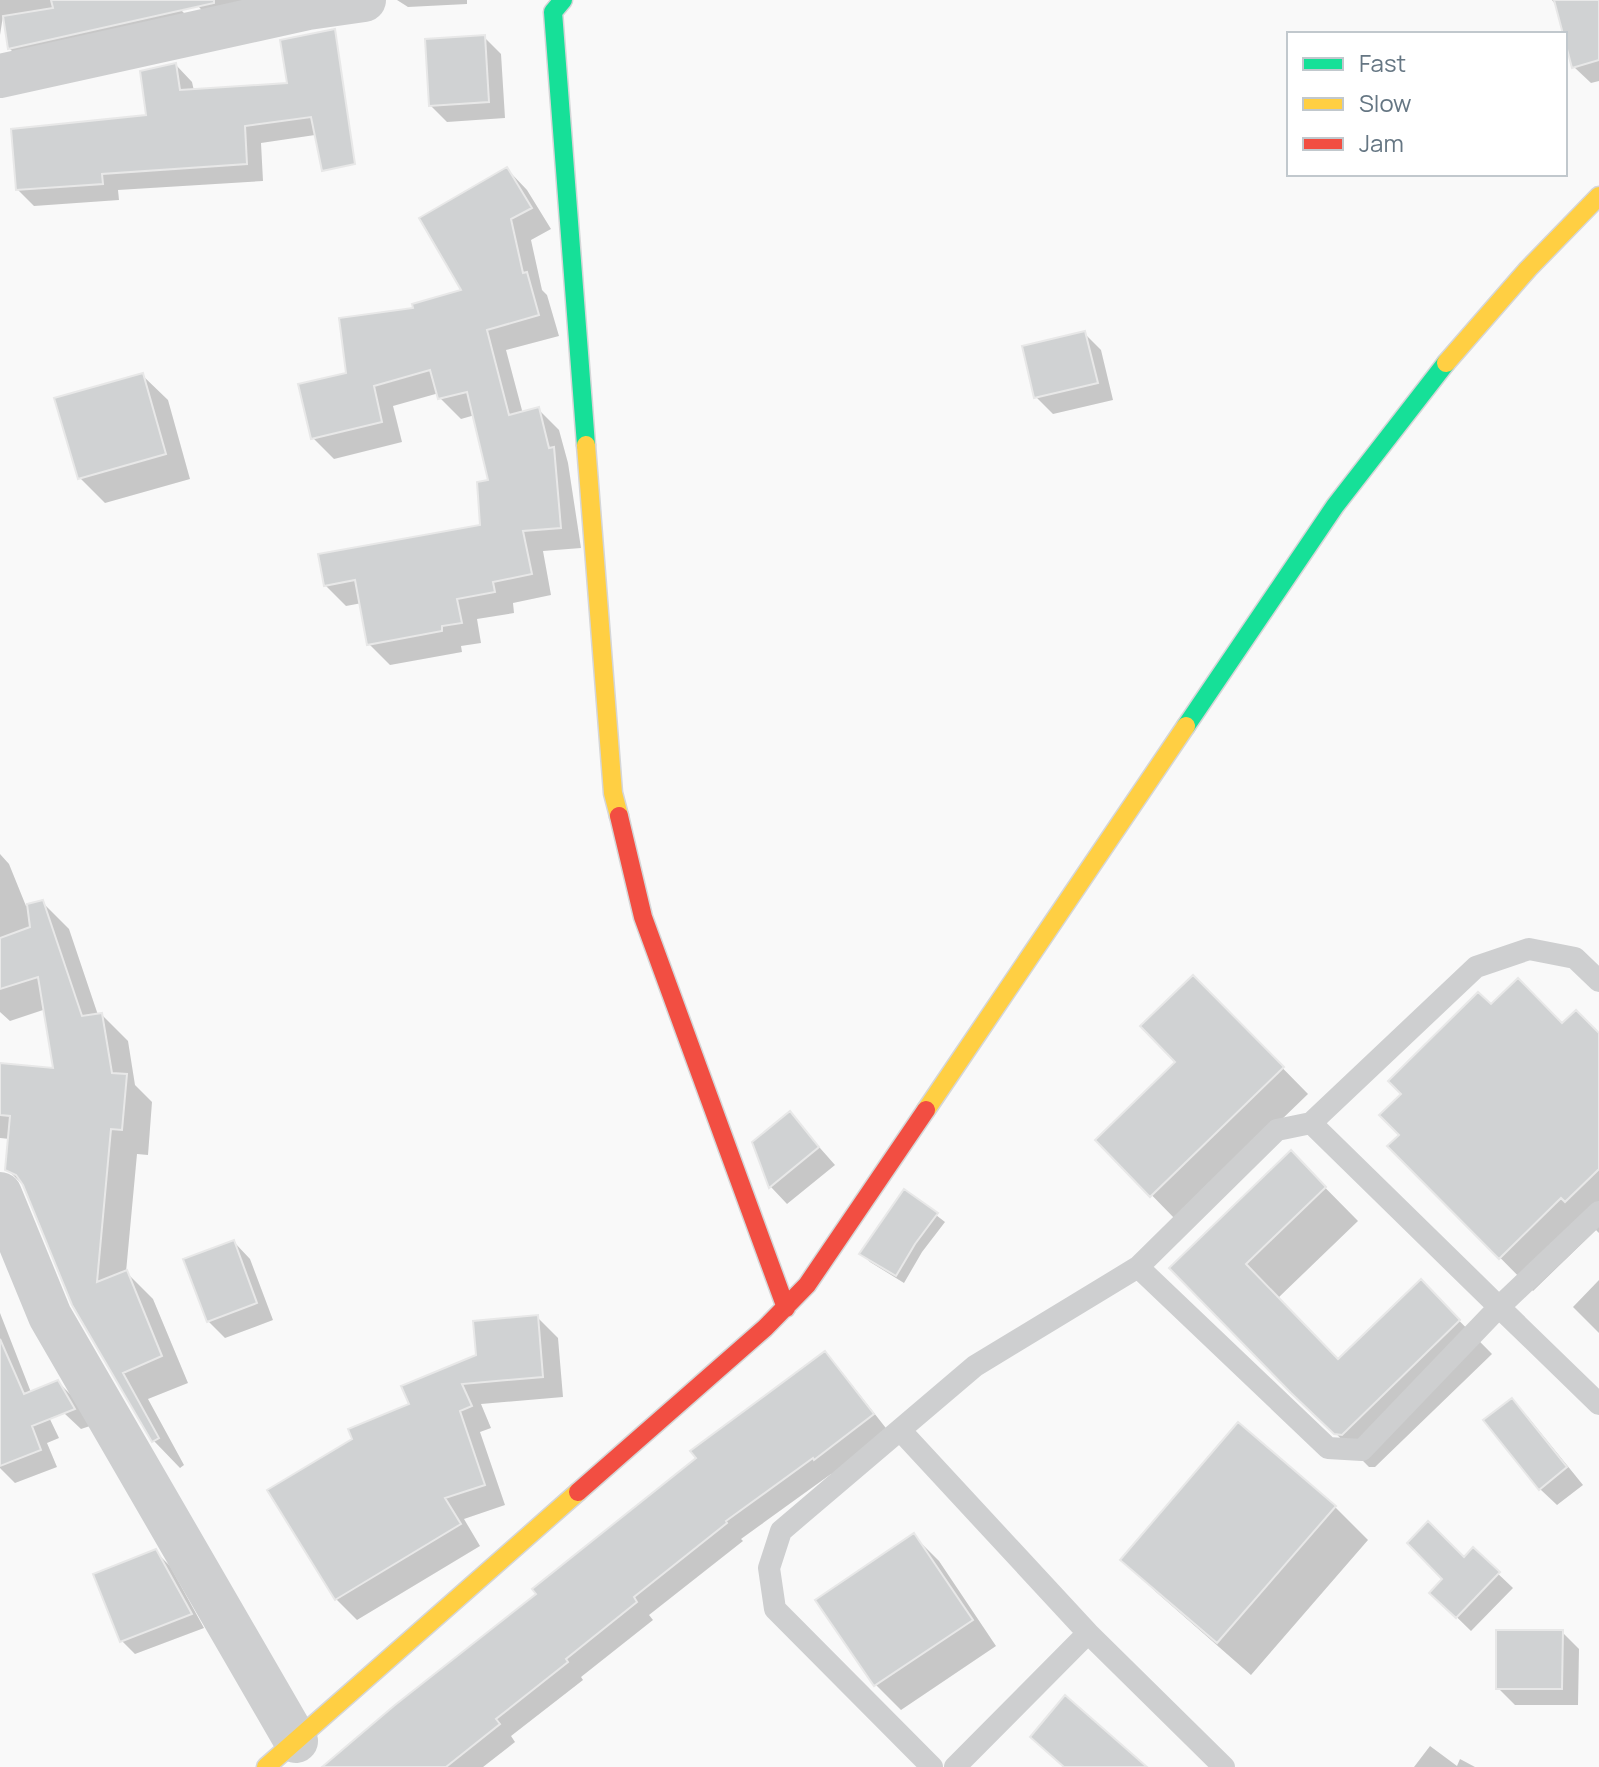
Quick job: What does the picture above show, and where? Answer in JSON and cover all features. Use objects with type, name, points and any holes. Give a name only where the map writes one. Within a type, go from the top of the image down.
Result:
[{"type":"street","points":[[0,76],[308,8],[364,0]]},
{"type":"street","points":[[550,4],[613,793],[643,917],[786,1308]]},
{"type":"street","points":[[0,1194],[50,1316],[281,1754],[786,1308],[825,1262],[1368,461],[1463,342],[1546,249],[1599,196]]},
{"type":"lane","points":[[932,1767],[775,1609],[769,1568],[781,1531],[975,1366],[1138,1267],[1277,1130],[1311,1123],[1476,967],[1529,949],[1575,958],[1599,981]]},
{"type":"lane","points":[[1311,1123],[1599,1404]]},
{"type":"lane","points":[[1138,1267],[1328,1448],[1362,1450],[1499,1307],[1599,1212]]},
{"type":"lane","points":[[900,1430],[1088,1633],[1224,1767]]},
{"type":"lane","points":[[955,1767],[1088,1633]]},
{"type":"building","points":[[51,0],[214,0],[214,3],[8,49],[3,16],[53,8]]},
{"type":"building","points":[[1554,0],[1599,0],[1599,60],[1572,68],[1567,32],[1562,32]]},
{"type":"building","points":[[335,29],[355,164],[322,171],[311,117],[245,126],[247,164],[102,174],[103,184],[16,190],[11,129],[146,115],[140,71],[176,63],[180,90],[287,83],[280,40]]},
{"type":"building","points":[[485,35],[489,102],[429,106],[425,39]]},
{"type":"building","points":[[507,167],[532,208],[511,219],[523,273],[527,272],[539,315],[487,330],[509,415],[539,407],[549,448],[554,447],[561,528],[523,531],[532,574],[493,582],[495,592],[457,599],[462,623],[442,626],[442,631],[367,645],[355,580],[324,586],[318,554],[480,525],[477,482],[488,480],[467,392],[438,399],[430,370],[374,386],[382,422],[311,439],[298,384],[346,373],[339,318],[413,308],[412,304],[461,290],[419,218]]},
{"type":"building","points":[[1085,331],[1098,383],[1034,398],[1022,346]]},
{"type":"building","points":[[143,373],[166,454],[78,479],[54,398]]},
{"type":"building","points":[[43,900],[82,1016],[102,1013],[112,1073],[127,1074],[122,1130],[111,1129],[97,1282],[127,1270],[162,1356],[123,1373],[159,1438],[152,1442],[72,1305],[23,1185],[16,1175],[5,1170],[10,1116],[0,1115],[0,1063],[53,1068],[38,977],[0,989],[0,938],[30,927],[27,904]]},
{"type":"building","points":[[1193,975],[1284,1067],[1150,1197],[1095,1140],[1175,1062],[1140,1026]]},
{"type":"building","points":[[1518,978],[1562,1023],[1576,1010],[1599,1033],[1599,1169],[1565,1202],[1561,1198],[1499,1259],[1387,1146],[1399,1135],[1379,1115],[1401,1094],[1388,1081],[1478,992],[1491,1004]]},
{"type":"building","points":[[790,1111],[819,1147],[769,1188],[752,1142]]},
{"type":"building","points":[[1291,1150],[1326,1187],[1246,1264],[1338,1359],[1421,1279],[1460,1320],[1342,1435],[1334,1434],[1291,1393],[1169,1268]]},
{"type":"building","points":[[904,1189],[938,1213],[896,1276],[859,1254]]},
{"type":"building","points":[[234,1240],[257,1303],[207,1322],[183,1259]]},
{"type":"building","points":[[538,1315],[543,1377],[462,1384],[472,1406],[460,1411],[485,1485],[445,1498],[461,1524],[335,1600],[267,1490],[352,1439],[348,1429],[409,1404],[401,1386],[476,1355],[473,1321]]},
{"type":"building","points":[[0,1339],[24,1394],[58,1380],[75,1409],[32,1426],[41,1450],[0,1466]]},
{"type":"building","points":[[825,1351],[874,1414],[726,1521],[634,1597],[637,1602],[496,1719],[500,1724],[446,1767],[322,1767],[536,1594],[532,1589],[696,1458],[690,1451]]},
{"type":"building","points":[[1512,1398],[1567,1467],[1539,1490],[1483,1420]]},
{"type":"building","points":[[1238,1422],[1336,1506],[1217,1643],[1120,1560]]},
{"type":"building","points":[[1428,1521],[1464,1557],[1473,1547],[1500,1572],[1456,1618],[1429,1593],[1442,1579],[1407,1543]]},
{"type":"building","points":[[914,1533],[973,1620],[874,1686],[815,1600]]},
{"type":"building","points":[[156,1549],[192,1614],[120,1642],[93,1574]]},
{"type":"building","points":[[1496,1630],[1563,1630],[1562,1689],[1496,1689]]},
{"type":"building","points":[[1065,1695],[1147,1767],[1064,1767],[1030,1737]]},
{"type":"traffic: fast","points":[[563,0],[553,12],[586,445]]},
{"type":"traffic: fast","points":[[1186,726],[1335,506],[1446,363]]},
{"type":"traffic: slow","points":[[1446,363],[1528,269],[1599,196]]},
{"type":"traffic: slow","points":[[586,445],[613,793],[619,816]]},
{"type":"traffic: slow","points":[[926,1110],[1186,726]]},
{"type":"traffic: slow","points":[[266,1767],[578,1492]]},
{"type":"traffic: jam","points":[[619,816],[643,917],[786,1308]]},
{"type":"traffic: jam","points":[[578,1492],[765,1328],[807,1285],[926,1110]]}]
